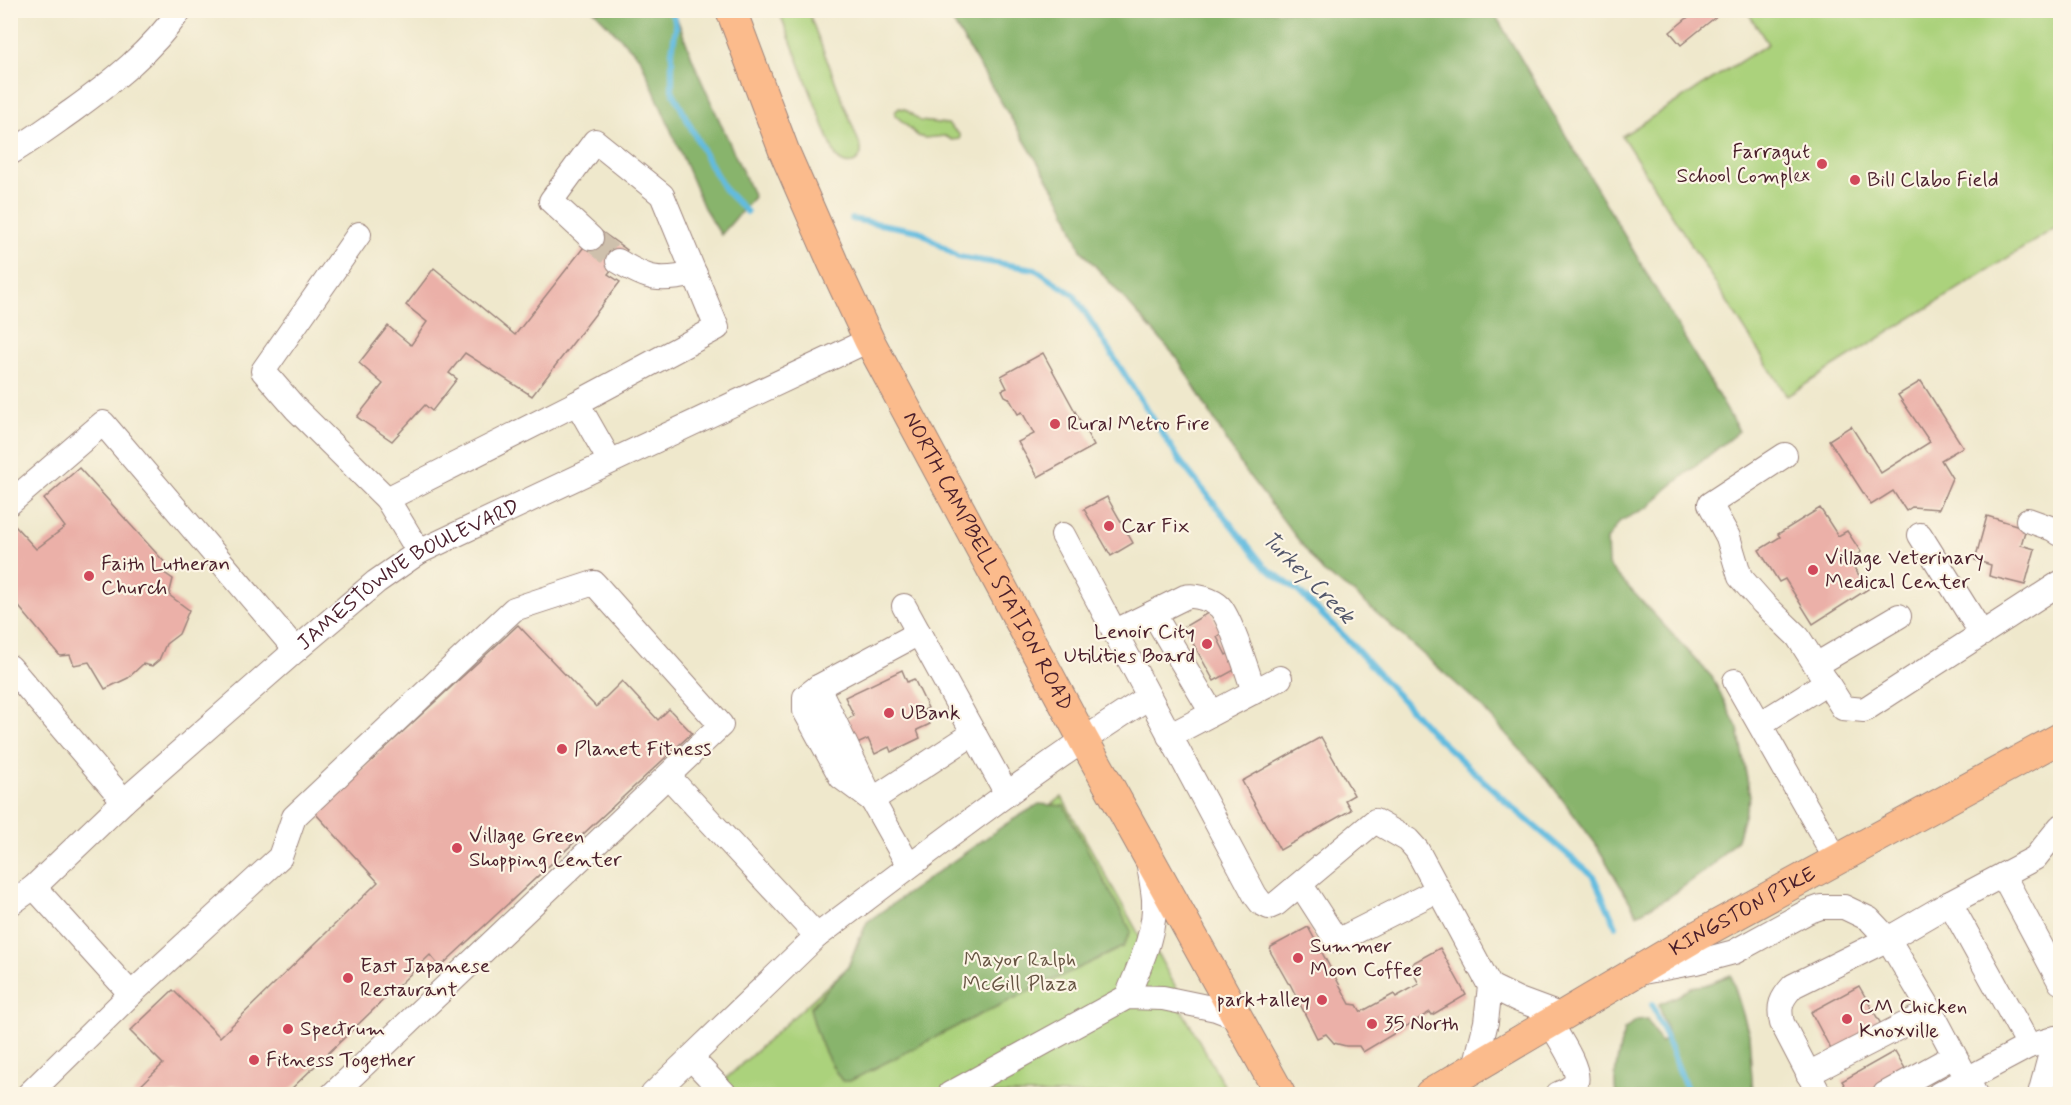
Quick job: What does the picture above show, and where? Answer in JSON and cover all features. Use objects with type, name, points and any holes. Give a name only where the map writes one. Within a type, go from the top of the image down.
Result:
[{"type":"main road","name":"NORTH CAMPBELL STATION ROAD","points":[[731,10],[784,151],[869,340],[1083,739],[1280,1095]]},
{"type":"main road","name":"KINGSTON PIKE","points":[[1430,1095],[1632,975],[1836,860],[2061,738]]},
{"type":"street","points":[[10,153],[117,78],[165,32],[180,10]]},
{"type":"street","points":[[387,499],[577,403],[717,328],[662,195],[595,141],[551,201],[591,238]]},
{"type":"street","points":[[359,234],[264,371],[296,409],[387,499],[419,552]]},
{"type":"street","points":[[618,261],[642,276],[671,279],[695,274]]},
{"type":"street","name":"JAMESTOWNE BOULEVARD","points":[[10,904],[34,887],[124,801],[296,650],[376,582],[419,552],[869,340]]},
{"type":"street","points":[[577,403],[610,461]]},
{"type":"street","points":[[10,503],[103,423],[296,650]]},
{"type":"street","points":[[1785,455],[1710,504],[1728,537],[1740,577],[1798,638],[1843,708],[1864,710],[2061,583]]},
{"type":"street","points":[[2028,520],[2061,534]]},
{"type":"street","points":[[1063,535],[1169,736],[1261,903],[1269,907],[1276,904],[1375,821],[1407,840],[1417,850],[1490,986],[1486,1022],[1475,1067]]},
{"type":"street","points":[[1920,535],[1982,634]]},
{"type":"street","points":[[29,1095],[131,994],[280,857],[294,817],[514,609],[594,583],[721,725],[333,1095]]},
{"type":"street","points":[[1114,632],[1191,595],[1216,603],[1222,609],[1243,658],[1254,692]]},
{"type":"street","points":[[904,606],[1007,794]]},
{"type":"street","points":[[1154,613],[1212,713]]},
{"type":"street","points":[[1761,724],[1821,674],[1899,616]]},
{"type":"street","points":[[909,866],[872,800],[841,777],[805,711],[805,697],[818,687],[919,633]]},
{"type":"street","points":[[10,667],[124,801]]},
{"type":"street","points":[[1169,736],[1280,678]]},
{"type":"street","points":[[1735,681],[1836,860]]},
{"type":"street","points":[[653,1095],[817,936],[1083,739],[1149,697]]},
{"type":"street","points":[[872,800],[974,733]]},
{"type":"street","points":[[668,776],[817,936]]},
{"type":"street","points":[[1931,1011],[1814,1084],[1782,1023],[1779,1012],[1781,999],[1793,986],[1888,939],[2034,858],[2058,839]]},
{"type":"street","points":[[1127,997],[1143,959],[1153,918],[1154,900],[1148,855]]},
{"type":"street","points":[[2003,875],[2061,982]]},
{"type":"street","points":[[1300,885],[1337,941],[1438,890]]},
{"type":"street","points":[[34,887],[131,994]]},
{"type":"street","points":[[1950,903],[2029,1046]]},
{"type":"street","points":[[1632,975],[1734,952],[1787,922],[1821,907],[1844,907],[1869,919],[1888,939],[1931,1011],[1970,1088]]},
{"type":"street","points":[[1490,986],[1556,1019],[1577,1079],[1575,1084],[1558,1095]]},
{"type":"street","points":[[950,1095],[1127,997],[1162,998],[1216,1009],[1237,1017]]},
{"type":"street","points":[[1940,1095],[1970,1088],[2029,1046],[2058,1037]]},
{"type":"street","points":[[2040,1095],[2058,1037]]},
{"type":"street","points":[[1885,1095],[1954,1056]]},
{"type":"street","points":[[691,1058],[725,1095]]},
{"type":"green space","points":[[594,11],[674,11],[698,73],[754,197],[721,235],[704,208],[640,58]]},
{"type":"green space","points":[[779,11],[808,11],[861,148],[859,158],[852,163],[843,162],[835,155]]},
{"type":"green space","points":[[946,11],[1493,11],[1739,431],[1666,490],[1649,507],[1620,521],[1607,540],[1608,565],[1712,677],[1738,729],[1750,796],[1737,839],[1713,865],[1669,897],[1637,914],[1595,843],[1547,779],[1478,703],[1354,593],[1323,572],[1243,468],[1177,358],[1081,250],[1063,204]]},
{"type":"green space","name":"Bill Clabo Field","points":[[1747,11],[2060,11],[2060,225],[1787,396],[1622,136],[1768,44]]},
{"type":"green space","points":[[899,108],[905,109],[920,121],[948,124],[960,135],[960,139],[952,140],[945,136],[925,138],[918,136],[895,115]]},
{"type":"green space","name":"Mayor Ralph McGill Plaza","points":[[1062,797],[1151,956],[1157,953],[1179,993],[1174,996],[1229,1094],[709,1094],[848,967],[859,938],[871,926],[987,845]]},
{"type":"green space","points":[[1039,804],[1064,806],[1131,931],[1123,947],[973,1018],[850,1081],[842,1081],[822,1046],[810,1008],[848,967],[867,922],[1006,824]]},
{"type":"green space","points":[[1731,975],[1749,1034],[1753,1094],[1616,1094],[1616,1070],[1624,1030],[1637,1020],[1647,1019],[1660,1042],[1669,1039],[1659,1004],[1680,995],[1690,987],[1705,985]]},
{"type":"building","points":[[1697,10],[1714,10],[1718,15],[1681,45],[1670,32]]},
{"type":"building","points":[[598,229],[627,250],[608,274],[620,282],[532,396],[465,353],[449,373],[457,379],[432,411],[425,405],[392,441],[357,417],[383,384],[359,363],[388,326],[411,345],[427,322],[406,305],[434,268],[515,335]]},
{"type":"building","name":"Rural Metro Fire","points":[[1043,353],[1094,446],[1038,477],[1018,442],[1034,434],[1022,412],[1018,414],[1009,398],[1005,396],[1002,390],[1007,388],[1001,376]]},
{"type":"building","points":[[1921,381],[1963,447],[1941,460],[1952,478],[1939,509],[1912,507],[1906,511],[1893,491],[1871,505],[1829,440],[1851,426],[1881,473],[1930,442],[1898,395]]},
{"type":"building","name":"Faith Lutheran Church","points":[[79,468],[168,566],[163,572],[173,579],[169,595],[189,610],[179,634],[166,644],[159,660],[152,666],[143,664],[128,678],[105,689],[89,662],[74,665],[70,655],[60,656],[10,596],[10,529],[15,526],[36,549],[65,527],[44,499]]},
{"type":"building","name":"Car Fix","points":[[1107,497],[1133,543],[1111,556],[1084,509]]},
{"type":"building","name":"Village Veterinary Medical Center","points":[[1820,508],[1838,536],[1847,531],[1861,552],[1849,560],[1868,589],[1813,624],[1785,579],[1779,582],[1759,550],[1780,537],[1778,534]]},
{"type":"building","points":[[1987,516],[2026,528],[2021,545],[2035,549],[2025,585],[1989,576],[1991,565],[1975,560]]},
{"type":"building","name":"Lenoir City Utilities Board","points":[[1211,611],[1222,634],[1217,637],[1226,655],[1233,651],[1240,667],[1214,681],[1184,627]]},
{"type":"building","name":"Village Green Shopping Center","points":[[518,625],[596,707],[622,681],[658,720],[669,709],[692,733],[440,967],[430,955],[286,1094],[132,1094],[163,1064],[130,1031],[173,990],[220,1037],[378,882],[315,813]]},
{"type":"building","name":"UBank","points":[[902,670],[907,682],[914,679],[928,708],[924,710],[930,724],[917,730],[920,738],[891,752],[889,747],[875,754],[868,739],[831,756],[820,732],[854,716],[845,697]]},
{"type":"building","points":[[1321,737],[1354,795],[1345,800],[1351,810],[1280,850],[1242,781]]},
{"type":"building","points":[[1308,927],[1350,1004],[1357,1005],[1361,1012],[1394,994],[1396,997],[1419,984],[1409,965],[1440,948],[1466,995],[1432,1015],[1430,1012],[1363,1052],[1359,1046],[1334,1043],[1326,1034],[1317,1038],[1290,984],[1270,951],[1271,947]]},
{"type":"building","name":"CM Chicken Knoxville","points":[[1859,986],[1882,1026],[1834,1055],[1811,1012]]},
{"type":"building","points":[[1895,1051],[1907,1072],[1867,1094],[1850,1094],[1842,1081]]},
{"type":"waterway","name":"Turkey Creek","points":[[669,10],[674,17],[676,27],[672,51],[672,90],[725,190],[747,212]]},
{"type":"waterway","name":"Turkey Creek","points":[[852,219],[919,231],[958,257],[1035,269],[1074,295],[1180,461],[1265,567],[1298,591],[1347,639],[1432,733],[1512,807],[1593,876],[1616,926]]},
{"type":"waterway","name":"Turkey Creek","points":[[1652,1004],[1689,1094]]},
{"type":"tunnel","points":[[591,238],[618,261]]},
{"type":"place","name":"Farragut School Complex","points":[[1822,164]]},
{"type":"place","name":"Bill Clabo Field","points":[[1855,180]]},
{"type":"place","name":"Rural Metro Fire","points":[[1055,424]]},
{"type":"place","name":"Car Fix","points":[[1109,526]]},
{"type":"place","name":"Village Veterinary Medical Center","points":[[1813,570]]},
{"type":"place","name":"Faith Lutheran Church","points":[[89,576]]},
{"type":"place","name":"Lenoir City Utilities Board","points":[[1207,644]]},
{"type":"place","name":"UBank","points":[[889,713]]},
{"type":"place","name":"Planet Fitness","points":[[562,749]]},
{"type":"place","name":"Village Green Shopping Center","points":[[457,848]]},
{"type":"place","name":"Summer Moon Coffee","points":[[1298,958]]},
{"type":"place","name":"East Japanese Restaurant","points":[[348,978]]},
{"type":"place","name":"park+alley","points":[[1322,1000]]},
{"type":"place","name":"CM Chicken Knoxville","points":[[1847,1019]]},
{"type":"place","name":"35 North","points":[[1372,1024]]},
{"type":"place","name":"Spectrum","points":[[288,1029]]},
{"type":"place","name":"Fitness Together","points":[[254,1060]]}]
